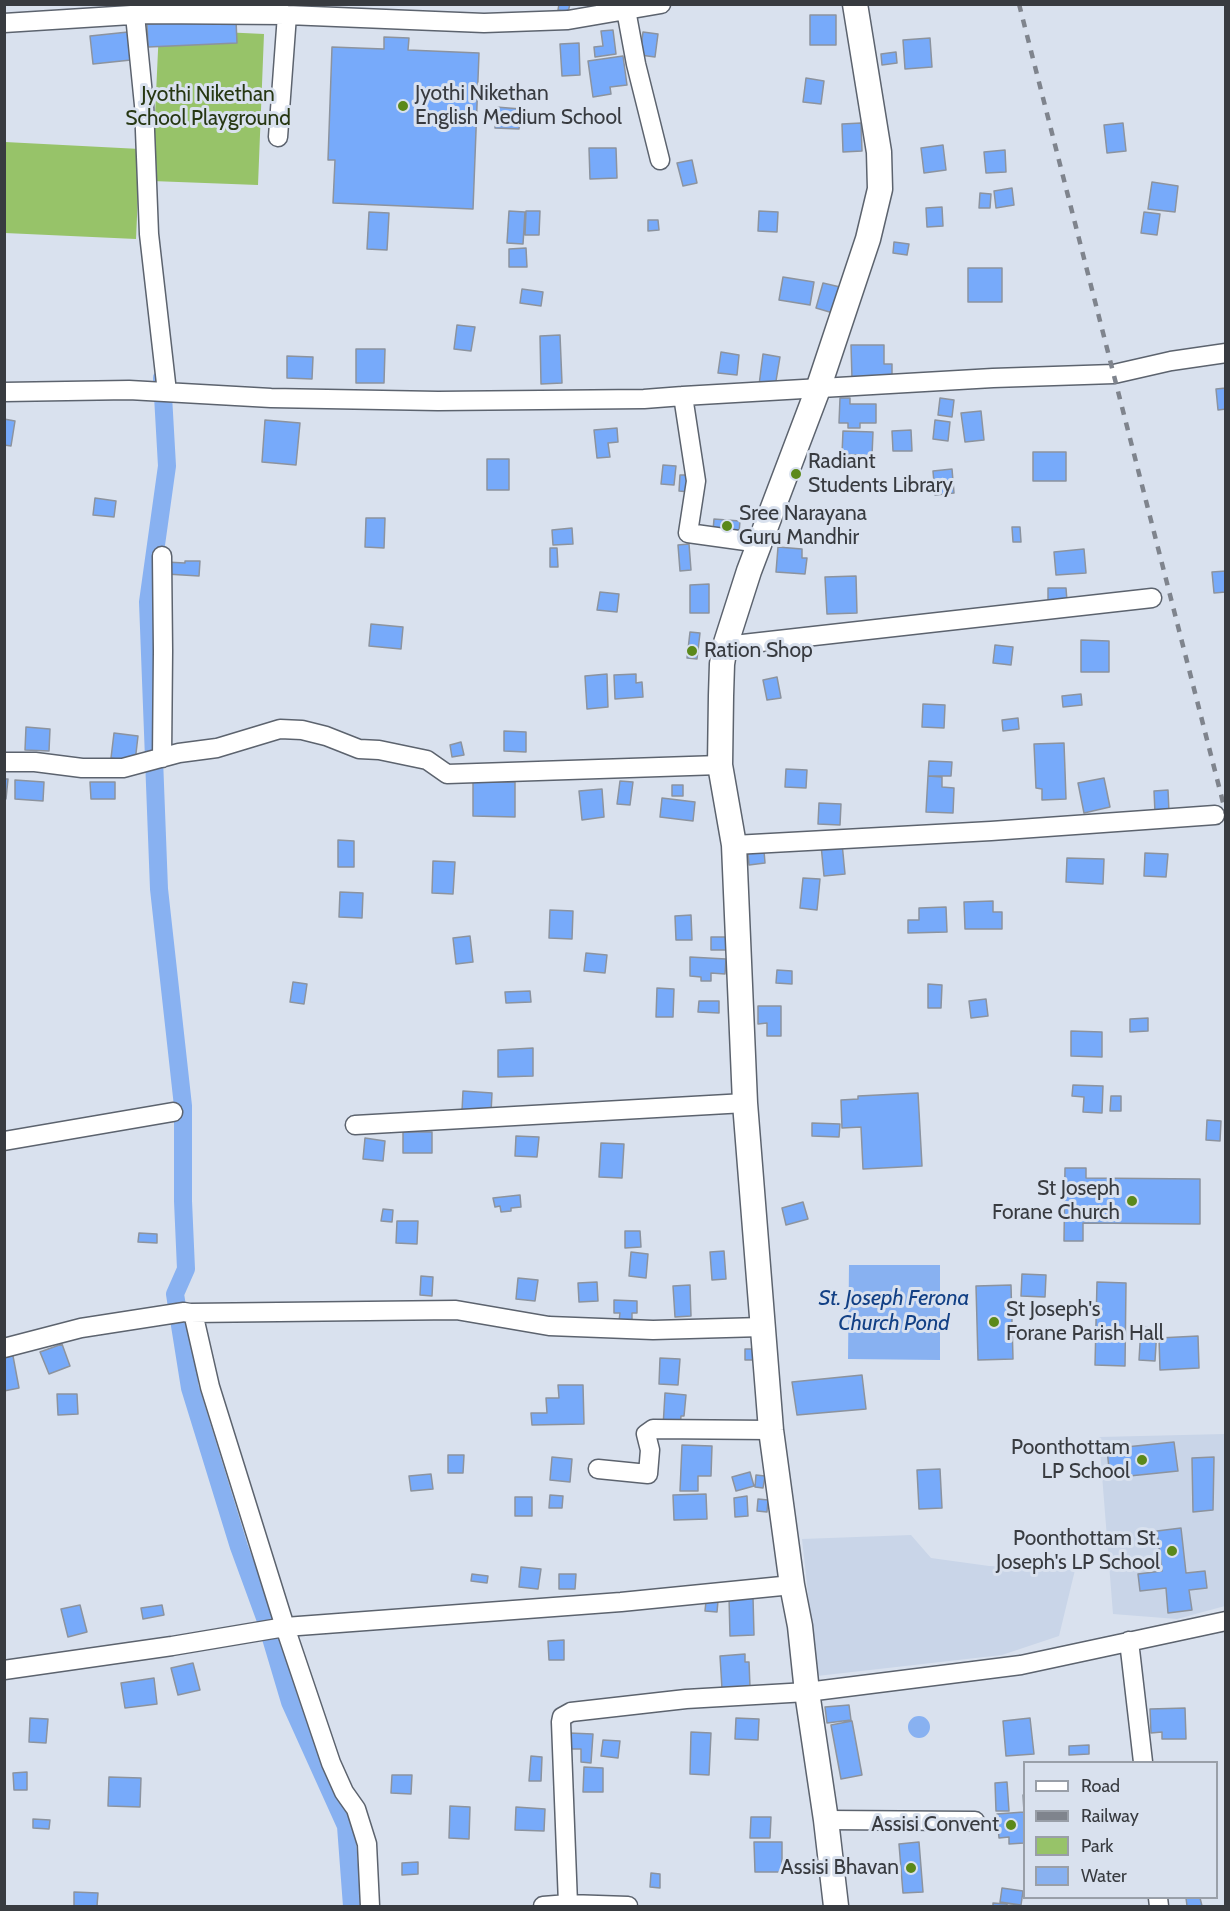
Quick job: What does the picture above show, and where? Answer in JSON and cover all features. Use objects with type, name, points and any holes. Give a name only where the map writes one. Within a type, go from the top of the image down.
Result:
[{"type":"main road","points":[[836,1906],[800,1626],[792,1585],[771,1430],[745,1103],[734,845],[720,765],[722,664],[725,646],[760,543],[818,389],[868,239],[880,189],[879,152],[855,4]]},
{"type":"street","points":[[4,23],[141,14],[287,15],[484,23],[568,20],[662,4]]},
{"type":"street","points":[[626,10],[636,64],[660,160]]},
{"type":"street","points":[[141,14],[149,234],[163,392]]},
{"type":"street","points":[[278,137],[287,15]]},
{"type":"street","points":[[4,392],[129,390],[271,398],[438,401],[644,399],[993,378],[1114,374],[1171,361],[1226,353]]},
{"type":"street","points":[[683,396],[696,480],[688,533],[760,543]]},
{"type":"street","points":[[153,760],[162,556]]},
{"type":"street","points":[[725,646],[1152,598]]},
{"type":"street","points":[[4,762],[35,762],[82,768],[123,768],[180,753],[217,748],[280,729],[326,736],[359,749],[379,750],[427,760],[447,774],[720,765]]},
{"type":"street","points":[[734,845],[992,831],[1215,815]]},
{"type":"street","points":[[355,1125],[745,1103]]},
{"type":"street","points":[[4,1142],[167,1113]]},
{"type":"street","points":[[4,1348],[81,1328],[173,1312],[196,1318],[456,1310],[549,1326],[653,1330],[762,1327]]},
{"type":"street","points":[[196,1318],[210,1387],[280,1628],[331,1763],[344,1792],[356,1809],[367,1844],[370,1906]]},
{"type":"street","points":[[598,1469],[633,1474],[648,1473],[650,1450],[646,1434],[653,1429],[771,1430]]},
{"type":"street","points":[[4,1670],[280,1628],[621,1602],[792,1585]]},
{"type":"street","points":[[568,1904],[561,1722],[562,1717],[570,1712],[686,1700],[807,1692],[1021,1665],[1226,1621]]},
{"type":"street","points":[[1129,1641],[1143,1761]]},
{"type":"street","points":[[826,1820],[975,1821]]},
{"type":"street","points":[[543,1906],[568,1904],[628,1906]]},
{"type":"shaded area","points":[[1225,1434],[1225,1606],[1177,1619],[1113,1614],[1099,1437]]},
{"type":"shaded area","points":[[911,1535],[931,1558],[989,1566],[1075,1570],[1059,1636],[1002,1655],[817,1676],[802,1539]]},
{"type":"green space","name":"Jyothi Nikethan School Playground","points":[[159,29],[264,34],[258,185],[152,181]]},
{"type":"green space","name":"Jyothi Nikethan School Playground","points":[[5,142],[140,149],[136,239],[5,233]]},
{"type":"water","name":"St. Joseph Ferona Church Pond","points":[[849,1265],[940,1265],[940,1360],[848,1359]]},
{"type":"water","points":[[919,1716],[927,1719],[930,1727],[927,1735],[919,1738],[911,1735],[908,1727],[911,1719]]},
{"type":"building","points":[[559,4],[570,4],[568,12],[558,10]]},
{"type":"building","points":[[810,15],[836,15],[836,45],[810,45]]},
{"type":"building","points":[[236,20],[237,43],[148,47],[147,24]]},
{"type":"building","points":[[613,30],[616,54],[595,57],[594,47],[603,46],[601,31]]},
{"type":"building","points":[[128,32],[131,60],[93,64],[90,36]]},
{"type":"building","points":[[643,32],[658,34],[655,57],[640,55]]},
{"type":"building","name":"Jyothi Nikethan English Medium School","points":[[384,37],[409,38],[408,50],[479,53],[473,209],[333,203],[335,160],[328,160],[332,47],[384,49]]},
{"type":"building","points":[[930,38],[932,67],[905,69],[903,40]]},
{"type":"building","points":[[579,43],[580,75],[562,76],[560,44]]},
{"type":"building","points":[[896,52],[897,63],[882,65],[881,54]]},
{"type":"building","points":[[623,56],[627,85],[610,87],[611,94],[593,97],[588,61]]},
{"type":"building","points":[[806,78],[824,81],[821,104],[803,102]]},
{"type":"building","points":[[496,107],[521,109],[519,129],[495,128]]},
{"type":"building","points":[[861,123],[862,151],[843,152],[842,124]]},
{"type":"building","points":[[1123,123],[1126,151],[1107,153],[1104,125]]},
{"type":"building","points":[[943,145],[946,170],[924,173],[921,148]]},
{"type":"building","points":[[589,148],[616,148],[617,178],[590,179]]},
{"type":"building","points":[[1005,150],[1006,172],[986,173],[984,152]]},
{"type":"building","points":[[692,160],[697,183],[683,186],[677,163]]},
{"type":"building","points":[[1152,182],[1178,186],[1175,212],[1148,209]]},
{"type":"building","points":[[1012,188],[1014,205],[996,208],[994,191]]},
{"type":"building","points":[[980,193],[991,194],[990,208],[979,208]]},
{"type":"building","points":[[942,207],[943,226],[927,227],[926,208]]},
{"type":"building","points":[[509,211],[525,212],[523,244],[507,243]]},
{"type":"building","points":[[526,211],[540,211],[539,235],[525,235]]},
{"type":"building","points":[[759,211],[778,212],[777,232],[758,231]]},
{"type":"building","points":[[369,212],[389,213],[387,250],[367,249]]},
{"type":"building","points":[[1144,212],[1160,214],[1157,235],[1141,233]]},
{"type":"building","points":[[648,220],[658,220],[659,230],[648,231]]},
{"type":"building","points":[[894,242],[909,244],[907,255],[893,253]]},
{"type":"building","points":[[526,248],[527,267],[509,267],[509,249]]},
{"type":"building","points":[[968,268],[1002,268],[1002,302],[968,302]]},
{"type":"building","points":[[783,277],[814,282],[810,305],[779,300]]},
{"type":"building","points":[[823,283],[840,287],[833,313],[816,308]]},
{"type":"building","points":[[522,289],[543,292],[541,306],[520,303]]},
{"type":"building","points":[[457,325],[475,327],[471,351],[454,349]]},
{"type":"building","points":[[560,335],[562,383],[541,384],[540,336]]},
{"type":"building","points":[[851,345],[884,345],[884,364],[892,364],[892,379],[852,379]]},
{"type":"building","points":[[356,349],[385,349],[384,383],[356,383]]},
{"type":"building","points":[[721,352],[739,355],[737,375],[718,373]]},
{"type":"building","points":[[763,354],[780,357],[775,387],[759,385]]},
{"type":"building","points":[[287,356],[313,357],[312,379],[287,378]]},
{"type":"building","points":[[1226,388],[1226,409],[1218,410],[1216,389]]},
{"type":"building","points":[[840,398],[850,398],[850,404],[876,404],[876,423],[860,423],[860,428],[848,428],[848,423],[839,423]]},
{"type":"building","points":[[940,398],[954,400],[952,417],[938,415]]},
{"type":"building","points":[[981,411],[984,440],[965,442],[961,413]]},
{"type":"building","points":[[4,419],[15,421],[11,446],[4,445]]},
{"type":"building","points":[[265,420],[300,423],[296,465],[262,462]]},
{"type":"building","points":[[935,420],[950,422],[948,441],[933,439]]},
{"type":"building","points":[[617,428],[618,442],[608,443],[610,457],[597,458],[594,430]]},
{"type":"building","points":[[911,430],[912,451],[893,451],[892,431]]},
{"type":"building","points":[[843,431],[873,432],[872,456],[842,454]]},
{"type":"building","points":[[1033,452],[1066,452],[1066,481],[1033,481]]},
{"type":"building","points":[[487,459],[509,459],[509,490],[487,490]]},
{"type":"building","points":[[663,465],[676,466],[674,485],[661,484]]},
{"type":"building","points":[[952,469],[954,493],[935,495],[933,471]]},
{"type":"building","points":[[680,475],[691,475],[690,492],[679,491]]},
{"type":"building","points":[[95,498],[116,501],[114,517],[93,515]]},
{"type":"building","points":[[366,518],[385,518],[384,548],[365,547]]},
{"type":"building","name":"Sree Narayana Guru Mandhir","points":[[714,519],[740,521],[739,533],[713,531]]},
{"type":"building","points":[[1012,527],[1020,527],[1021,542],[1013,542]]},
{"type":"building","points":[[572,528],[573,544],[553,545],[552,530]]},
{"type":"building","points":[[689,544],[691,570],[680,571],[678,545]]},
{"type":"building","points":[[778,547],[802,549],[802,558],[807,558],[805,574],[776,572]]},
{"type":"building","points":[[550,548],[557,548],[558,567],[550,567]]},
{"type":"building","points":[[1084,549],[1086,573],[1056,575],[1054,552]]},
{"type":"building","points":[[185,561],[200,561],[199,576],[166,574],[166,562],[185,563]]},
{"type":"building","points":[[1226,571],[1226,592],[1214,593],[1212,572]]},
{"type":"building","points":[[856,576],[857,613],[827,614],[825,577]]},
{"type":"building","points":[[709,584],[709,613],[690,613],[690,585]]},
{"type":"building","points":[[1048,588],[1066,588],[1067,601],[1048,601]]},
{"type":"building","points":[[600,592],[619,594],[617,612],[597,610]]},
{"type":"building","points":[[371,624],[403,627],[401,649],[369,646]]},
{"type":"building","points":[[690,632],[700,633],[697,659],[687,658]]},
{"type":"building","points":[[1081,640],[1109,641],[1109,672],[1081,672]]},
{"type":"building","points":[[995,645],[1013,647],[1011,665],[993,663]]},
{"type":"building","points":[[607,674],[608,707],[587,709],[585,676]]},
{"type":"building","points":[[636,674],[636,683],[642,682],[643,697],[615,699],[614,675]]},
{"type":"building","points":[[777,677],[781,698],[767,700],[763,680]]},
{"type":"building","points":[[1081,694],[1082,705],[1063,707],[1062,696]]},
{"type":"building","points":[[923,704],[945,705],[944,728],[922,727]]},
{"type":"building","points":[[1018,718],[1019,729],[1003,731],[1002,720]]},
{"type":"building","points":[[26,727],[50,729],[49,751],[25,750]]},
{"type":"building","points":[[504,731],[526,732],[526,752],[504,751]]},
{"type":"building","points":[[114,733],[138,736],[135,762],[111,758]]},
{"type":"building","points":[[461,742],[464,755],[452,757],[450,745]]},
{"type":"building","points":[[1064,743],[1066,799],[1042,800],[1042,789],[1036,788],[1034,744]]},
{"type":"building","points":[[929,761],[952,762],[951,776],[928,776]]},
{"type":"building","points":[[786,769],[807,770],[806,788],[785,787]]},
{"type":"building","points":[[928,776],[942,777],[942,787],[954,788],[953,813],[926,812]]},
{"type":"building","points":[[1104,778],[1110,807],[1084,813],[1078,783]]},
{"type":"building","points":[[4,779],[8,779],[6,799],[4,799]]},
{"type":"building","points":[[15,780],[44,782],[43,801],[15,799]]},
{"type":"building","points":[[620,781],[633,782],[630,805],[617,804]]},
{"type":"building","points":[[90,782],[115,782],[115,799],[91,799]]},
{"type":"building","points":[[473,782],[515,782],[515,817],[473,816]]},
{"type":"building","points":[[672,785],[683,785],[683,796],[672,796]]},
{"type":"building","points":[[602,789],[604,817],[582,820],[579,791]]},
{"type":"building","points":[[1168,790],[1169,812],[1155,813],[1154,791]]},
{"type":"building","points":[[662,798],[695,802],[693,821],[660,817]]},
{"type":"building","points":[[819,803],[841,804],[840,825],[818,824]]},
{"type":"building","points":[[338,840],[354,841],[354,867],[338,867]]},
{"type":"building","points":[[842,843],[845,874],[824,876],[821,845]]},
{"type":"building","points":[[764,851],[765,863],[749,865],[748,853]]},
{"type":"building","points":[[1145,853],[1168,854],[1166,877],[1144,876]]},
{"type":"building","points":[[1067,858],[1104,859],[1103,884],[1066,882]]},
{"type":"building","points":[[433,861],[455,862],[453,894],[432,893]]},
{"type":"building","points":[[803,878],[820,879],[817,910],[800,908]]},
{"type":"building","points":[[340,892],[363,893],[362,918],[339,917]]},
{"type":"building","points":[[993,901],[993,912],[1002,912],[1002,929],[965,929],[964,902]]},
{"type":"building","points":[[946,907],[947,932],[908,933],[908,920],[919,920],[919,908]]},
{"type":"building","points":[[550,910],[573,911],[572,939],[549,938]]},
{"type":"building","points":[[691,915],[692,940],[676,940],[675,916]]},
{"type":"building","points":[[470,936],[473,962],[456,964],[453,938]]},
{"type":"building","points":[[711,937],[732,937],[732,950],[711,950]]},
{"type":"building","points":[[586,953],[607,955],[605,973],[584,971]]},
{"type":"building","points":[[690,957],[726,959],[725,974],[711,973],[711,981],[701,981],[701,977],[690,976]]},
{"type":"building","points":[[777,970],[792,971],[792,984],[776,983]]},
{"type":"building","points":[[293,982],[307,984],[304,1004],[290,1002]]},
{"type":"building","points":[[928,984],[942,985],[941,1008],[928,1008]]},
{"type":"building","points":[[657,988],[674,989],[673,1017],[656,1017]]},
{"type":"building","points":[[530,991],[531,1002],[506,1003],[505,992]]},
{"type":"building","points":[[986,999],[988,1016],[971,1018],[969,1001]]},
{"type":"building","points":[[699,1001],[719,1001],[719,1013],[698,1012]]},
{"type":"building","points":[[758,1006],[781,1006],[781,1036],[767,1036],[767,1023],[758,1024]]},
{"type":"building","points":[[1148,1018],[1148,1031],[1130,1032],[1130,1019]]},
{"type":"building","points":[[1071,1031],[1102,1032],[1102,1057],[1071,1056]]},
{"type":"building","points":[[533,1048],[533,1076],[498,1077],[498,1050]]},
{"type":"building","points":[[1073,1085],[1103,1086],[1102,1113],[1083,1112],[1084,1097],[1072,1096]]},
{"type":"building","points":[[463,1091],[492,1093],[491,1113],[462,1111]]},
{"type":"building","points":[[918,1093],[922,1166],[863,1169],[861,1127],[842,1128],[841,1100],[858,1099],[858,1096]]},
{"type":"building","points":[[1111,1096],[1121,1096],[1121,1111],[1110,1111]]},
{"type":"building","points":[[1207,1120],[1221,1121],[1220,1141],[1206,1140]]},
{"type":"building","points":[[812,1123],[840,1124],[839,1137],[812,1136]]},
{"type":"building","points":[[403,1132],[432,1132],[432,1153],[403,1153]]},
{"type":"building","points":[[516,1136],[539,1137],[537,1157],[515,1156]]},
{"type":"building","points":[[365,1138],[385,1141],[383,1161],[363,1159]]},
{"type":"building","points":[[601,1143],[624,1144],[622,1178],[599,1177]]},
{"type":"building","name":"St Joseph Forane Church","points":[[1065,1168],[1086,1168],[1086,1178],[1200,1179],[1200,1224],[1083,1223],[1083,1241],[1064,1241]]},
{"type":"building","points":[[520,1195],[521,1207],[501,1212],[500,1206],[495,1207],[493,1198]]},
{"type":"building","points":[[803,1202],[808,1219],[786,1225],[782,1208]]},
{"type":"building","points":[[383,1209],[393,1210],[392,1222],[381,1221]]},
{"type":"building","points":[[397,1221],[418,1221],[417,1244],[396,1243]]},
{"type":"building","points":[[625,1231],[640,1231],[641,1247],[625,1248]]},
{"type":"building","points":[[139,1233],[157,1234],[157,1243],[138,1242]]},
{"type":"building","points":[[724,1251],[726,1279],[712,1280],[710,1252]]},
{"type":"building","points":[[631,1252],[648,1254],[646,1278],[629,1276]]},
{"type":"building","points":[[1022,1274],[1046,1275],[1045,1297],[1021,1296]]},
{"type":"building","points":[[421,1276],[433,1277],[432,1296],[420,1295]]},
{"type":"building","points":[[518,1278],[538,1280],[535,1301],[516,1299]]},
{"type":"building","points":[[597,1282],[598,1301],[579,1302],[578,1283]]},
{"type":"building","points":[[1097,1282],[1126,1283],[1125,1366],[1095,1365]]},
{"type":"building","points":[[690,1285],[691,1316],[675,1317],[673,1286]]},
{"type":"building","name":"St Joseph's Forane Parish Hall","points":[[1011,1285],[1013,1359],[978,1360],[976,1286]]},
{"type":"building","points":[[614,1300],[637,1301],[637,1313],[632,1313],[632,1321],[619,1321],[620,1313],[614,1313]]},
{"type":"building","points":[[1141,1327],[1157,1328],[1155,1361],[1139,1360]]},
{"type":"building","points":[[1198,1336],[1199,1368],[1160,1370],[1159,1338]]},
{"type":"building","points":[[62,1344],[70,1366],[49,1374],[40,1352]]},
{"type":"building","points":[[745,1349],[753,1349],[753,1360],[745,1360]]},
{"type":"building","points":[[13,1356],[19,1388],[4,1391],[4,1357]]},
{"type":"building","points":[[660,1358],[680,1359],[678,1385],[659,1384]]},
{"type":"building","points":[[862,1375],[866,1409],[797,1415],[792,1382]]},
{"type":"building","points":[[558,1385],[583,1385],[584,1424],[532,1425],[531,1413],[547,1413],[546,1398],[559,1398]]},
{"type":"building","points":[[665,1393],[686,1395],[680,1428],[663,1427]]},
{"type":"building","points":[[57,1394],[77,1394],[78,1414],[58,1415]]},
{"type":"building","name":"Poonthottam LP School","points":[[1174,1442],[1178,1471],[1110,1478],[1107,1449]]},
{"type":"building","points":[[682,1445],[712,1446],[711,1476],[698,1476],[698,1491],[680,1491]]},
{"type":"building","points":[[448,1455],[464,1455],[463,1473],[448,1473]]},
{"type":"building","points":[[552,1457],[572,1459],[570,1482],[550,1480]]},
{"type":"building","points":[[1214,1457],[1213,1510],[1193,1512],[1192,1458]]},
{"type":"building","points":[[940,1469],[942,1508],[919,1509],[917,1470]]},
{"type":"building","points":[[750,1472],[754,1486],[736,1491],[732,1477]]},
{"type":"building","points":[[431,1474],[433,1489],[411,1491],[409,1476]]},
{"type":"building","points":[[756,1475],[765,1476],[763,1488],[755,1487]]},
{"type":"building","points":[[706,1494],[707,1519],[674,1520],[673,1495]]},
{"type":"building","points":[[550,1495],[563,1496],[562,1508],[549,1508]]},
{"type":"building","points":[[747,1496],[748,1516],[735,1517],[734,1498]]},
{"type":"building","points":[[515,1497],[532,1497],[532,1516],[515,1516]]},
{"type":"building","points":[[758,1499],[768,1500],[767,1512],[757,1511]]},
{"type":"building","name":"Poonthottam St. Joseph's LP School","points":[[1181,1528],[1186,1573],[1205,1571],[1207,1588],[1189,1590],[1192,1610],[1168,1613],[1166,1588],[1140,1591],[1138,1574],[1162,1571],[1157,1531]]},
{"type":"building","points":[[521,1567],[541,1569],[538,1589],[519,1587]]},
{"type":"building","points":[[472,1574],[488,1576],[487,1583],[471,1581]]},
{"type":"building","points":[[559,1574],[576,1574],[575,1589],[559,1589]]},
{"type":"building","points":[[729,1597],[753,1597],[754,1635],[730,1636]]},
{"type":"building","points":[[706,1601],[718,1601],[717,1612],[705,1611]]},
{"type":"building","points":[[80,1605],[87,1632],[68,1637],[61,1609]]},
{"type":"building","points":[[162,1605],[164,1615],[143,1619],[141,1608]]},
{"type":"building","points":[[564,1640],[564,1660],[549,1660],[548,1641]]},
{"type":"building","points":[[745,1654],[745,1662],[749,1662],[750,1687],[722,1689],[720,1656]]},
{"type":"building","points":[[193,1663],[200,1690],[178,1695],[171,1668]]},
{"type":"building","points":[[154,1678],[157,1704],[125,1708],[121,1683]]},
{"type":"building","points":[[849,1705],[851,1720],[827,1723],[825,1707]]},
{"type":"building","points":[[1185,1708],[1186,1739],[1162,1739],[1162,1732],[1151,1733],[1150,1709]]},
{"type":"building","points":[[30,1718],[48,1719],[46,1743],[29,1742]]},
{"type":"building","points":[[736,1718],[759,1719],[758,1740],[735,1739]]},
{"type":"building","points":[[1030,1718],[1034,1754],[1006,1756],[1003,1721]]},
{"type":"building","points":[[852,1721],[862,1775],[841,1779],[831,1725]]},
{"type":"building","points":[[691,1732],[711,1733],[709,1775],[690,1774]]},
{"type":"building","points":[[569,1733],[593,1734],[591,1763],[581,1762],[581,1749],[569,1749]]},
{"type":"building","points":[[603,1740],[620,1741],[618,1758],[601,1756]]},
{"type":"building","points":[[1089,1745],[1089,1754],[1069,1755],[1069,1746]]},
{"type":"building","points":[[531,1756],[542,1757],[541,1781],[529,1781]]},
{"type":"building","points":[[584,1767],[603,1768],[603,1792],[583,1792]]},
{"type":"building","points":[[27,1772],[27,1790],[14,1790],[13,1773]]},
{"type":"building","points":[[392,1775],[412,1775],[411,1794],[391,1793]]},
{"type":"building","points":[[109,1777],[141,1778],[140,1807],[108,1806]]},
{"type":"building","points":[[1007,1782],[1009,1811],[996,1811],[995,1783]]},
{"type":"building","points":[[450,1806],[470,1807],[469,1839],[449,1838]]},
{"type":"building","points":[[516,1807],[545,1809],[544,1831],[515,1830]]},
{"type":"building","name":"Assisi Convent","points":[[1023,1812],[1023,1843],[1009,1844],[1009,1837],[999,1838],[997,1814]]},
{"type":"building","points":[[751,1817],[771,1817],[770,1838],[750,1838]]},
{"type":"building","points":[[33,1819],[50,1820],[49,1829],[33,1828]]},
{"type":"building","points":[[754,1842],[782,1842],[782,1872],[755,1872]]},
{"type":"building","name":"Assisi Bhavan","points":[[919,1842],[923,1892],[903,1893],[899,1844]]},
{"type":"building","points":[[418,1862],[418,1874],[402,1875],[402,1863]]},
{"type":"building","points":[[651,1873],[660,1874],[660,1888],[650,1887]]},
{"type":"building","points":[[1002,1888],[1023,1891],[1021,1905],[1000,1902]]},
{"type":"building","points":[[74,1892],[98,1893],[97,1906],[74,1906]]},
{"type":"building","points":[[1186,1899],[1200,1899],[1202,1906],[1187,1906]]},
{"type":"building","points":[[993,1903],[1007,1905],[1021,1906],[993,1906]]},
{"type":"waterway","points":[[162,378],[167,466],[148,602],[159,889],[183,1106],[186,1269],[175,1294],[190,1388],[239,1547],[265,1618],[290,1702],[346,1826],[352,1906]]},
{"type":"railway","points":[[1019,4],[1226,814]]},
{"type":"place","name":"Jyothi Nikethan English Medium School","points":[[403,106]]},
{"type":"place","name":"Radiant Students Library","points":[[796,474]]},
{"type":"place","name":"Sree Narayana Guru Mandhir","points":[[727,526]]},
{"type":"place","name":"Ration Shop","points":[[692,651]]},
{"type":"place","name":"St Joseph Forane Church","points":[[1132,1201]]},
{"type":"place","name":"St Joseph's Forane Parish Hall","points":[[994,1322]]},
{"type":"place","name":"Poonthottam LP School","points":[[1142,1460]]},
{"type":"place","name":"Poonthottam St. Joseph's LP School","points":[[1172,1551]]},
{"type":"place","name":"Assisi Convent","points":[[1011,1825]]},
{"type":"place","name":"Assisi Bhavan","points":[[911,1868]]}]
